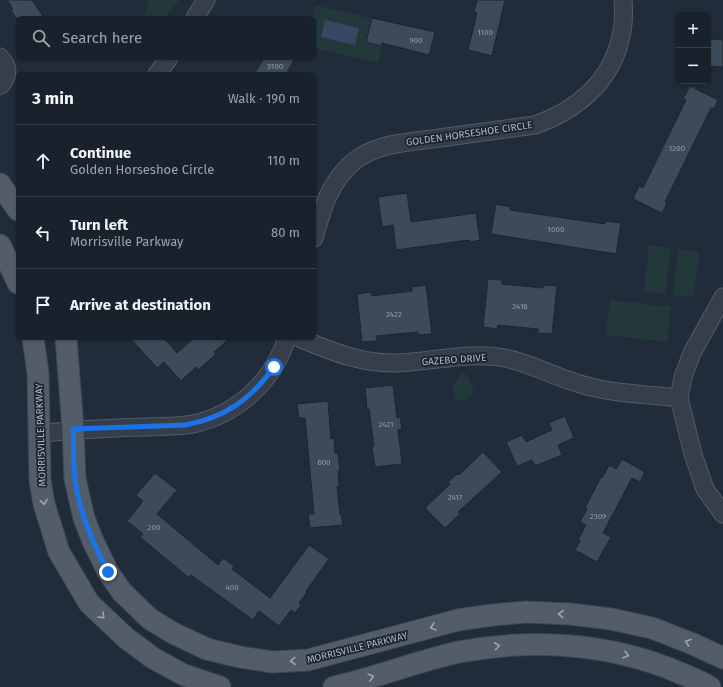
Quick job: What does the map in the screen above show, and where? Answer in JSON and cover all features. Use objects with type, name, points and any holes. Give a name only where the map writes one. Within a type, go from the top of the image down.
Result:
[{"type":"main road","points":[[0,184],[16,205]]},
{"type":"main road","points":[[0,245],[16,279]]},
{"type":"main road","name":"MORRISVILLE PARKWAY","points":[[33,340],[38,373],[40,480],[44,504],[58,552],[89,603],[126,638],[182,681],[220,687]]},
{"type":"main road","name":"MORRISVILLE PARKWAY","points":[[66,340],[75,479],[84,518],[93,542],[108,572],[122,592],[150,618],[174,633],[208,649],[240,657],[272,662],[308,660],[458,620],[492,614],[526,612],[570,614],[611,619],[646,627],[693,644],[723,658]]},
{"type":"main road","points":[[334,687],[458,653],[500,646],[545,644],[570,645],[618,653],[661,665],[710,687]]},
{"type":"street","points":[[196,16],[206,0]]},
{"type":"street","name":"GOLDEN HORSESHOE CIRCLE","points":[[316,231],[324,202],[331,187],[352,162],[365,155],[391,144],[535,125],[550,119],[575,105],[599,82],[612,64],[621,38],[624,19],[623,0]]},
{"type":"street","points":[[0,57],[5,62],[8,71],[6,78],[0,86]]},
{"type":"street","points":[[158,72],[168,60]]},
{"type":"street","points":[[723,296],[692,353],[683,377],[679,398],[693,454],[705,489],[723,514]]},
{"type":"street","points":[[39,434],[73,429],[185,425],[226,412],[247,398],[264,382],[282,353],[286,340]]},
{"type":"street","name":"GAZEBO DRIVE","points":[[305,340],[337,354],[372,362],[396,363],[478,356],[505,358],[576,383],[604,390],[679,398]]},
{"type":"green space","points":[[149,0],[179,0],[168,16],[144,16]]},
{"type":"green space","points":[[315,5],[387,22],[378,63],[316,48],[316,16],[312,16]]},
{"type":"green space","points":[[649,245],[671,248],[665,294],[644,292]]},
{"type":"green space","points":[[678,249],[699,251],[694,297],[673,295]]},
{"type":"green space","points":[[610,300],[671,307],[667,342],[606,335]]},
{"type":"green space","points":[[461,374],[466,374],[469,378],[474,392],[465,400],[457,399],[454,396],[455,392],[453,386]]},
{"type":"water","points":[[325,20],[359,28],[355,45],[321,37]]},
{"type":"building","points":[[7,0],[32,0],[43,16],[16,16],[16,18],[11,10],[13,9]]},
{"type":"building","points":[[477,0],[505,0],[492,56],[468,50],[477,13],[474,12]]},
{"type":"building","points":[[372,18],[435,32],[429,55],[382,43],[381,46],[366,42]]},
{"type":"building","points":[[711,39],[723,40],[723,67],[711,66]]},
{"type":"building","points":[[263,60],[294,60],[287,72],[255,72]]},
{"type":"building","points":[[690,86],[718,100],[714,109],[711,108],[665,202],[667,203],[662,213],[633,199],[639,186],[643,188],[686,100],[683,99]]},
{"type":"building","points":[[407,193],[411,222],[476,213],[480,240],[470,242],[469,240],[396,250],[393,225],[382,227],[378,197]]},
{"type":"building","points":[[496,204],[511,207],[510,210],[605,224],[605,221],[621,223],[616,254],[491,234]]},
{"type":"building","points":[[488,279],[502,280],[502,284],[543,288],[543,285],[557,286],[552,334],[538,333],[538,329],[498,325],[497,329],[483,327]]},
{"type":"building","points":[[426,285],[432,334],[418,335],[418,332],[376,336],[377,341],[362,342],[357,294],[371,292],[372,296],[412,291],[412,287]]},
{"type":"building","points":[[132,340],[166,340],[177,353],[192,340],[228,340],[214,352],[216,354],[198,370],[196,367],[181,381],[164,362],[157,368]]},
{"type":"building","points":[[393,385],[397,418],[400,417],[402,429],[398,430],[402,464],[375,467],[372,447],[374,446],[369,409],[367,409],[365,388]]},
{"type":"building","points":[[328,401],[331,439],[334,438],[335,453],[338,453],[340,471],[338,471],[339,487],[337,487],[340,514],[343,525],[310,528],[308,514],[314,514],[305,418],[299,418],[297,404]]},
{"type":"building","points":[[565,416],[574,438],[558,445],[562,455],[535,466],[532,460],[517,466],[506,442],[522,435],[526,442],[552,430],[549,423]]},
{"type":"building","points":[[483,452],[502,472],[458,512],[460,514],[445,528],[425,508],[450,484],[448,482],[457,474],[459,475]]},
{"type":"building","points":[[622,459],[645,472],[640,482],[632,478],[603,533],[611,537],[597,562],[575,550],[580,541],[578,540],[586,525],[580,522],[587,509],[585,508],[609,465],[616,469]]},
{"type":"building","points":[[155,473],[177,490],[157,514],[218,565],[223,558],[234,566],[232,569],[270,598],[309,545],[329,559],[306,591],[307,592],[299,603],[301,605],[295,613],[291,610],[279,626],[259,611],[253,620],[191,575],[189,578],[140,537],[143,534],[127,521],[143,501],[136,495]]},
{"type":"route","points":[[108,572],[93,542],[84,518],[75,479],[73,429],[185,425],[194,423],[226,412],[247,398],[264,382],[274,367]]}]
